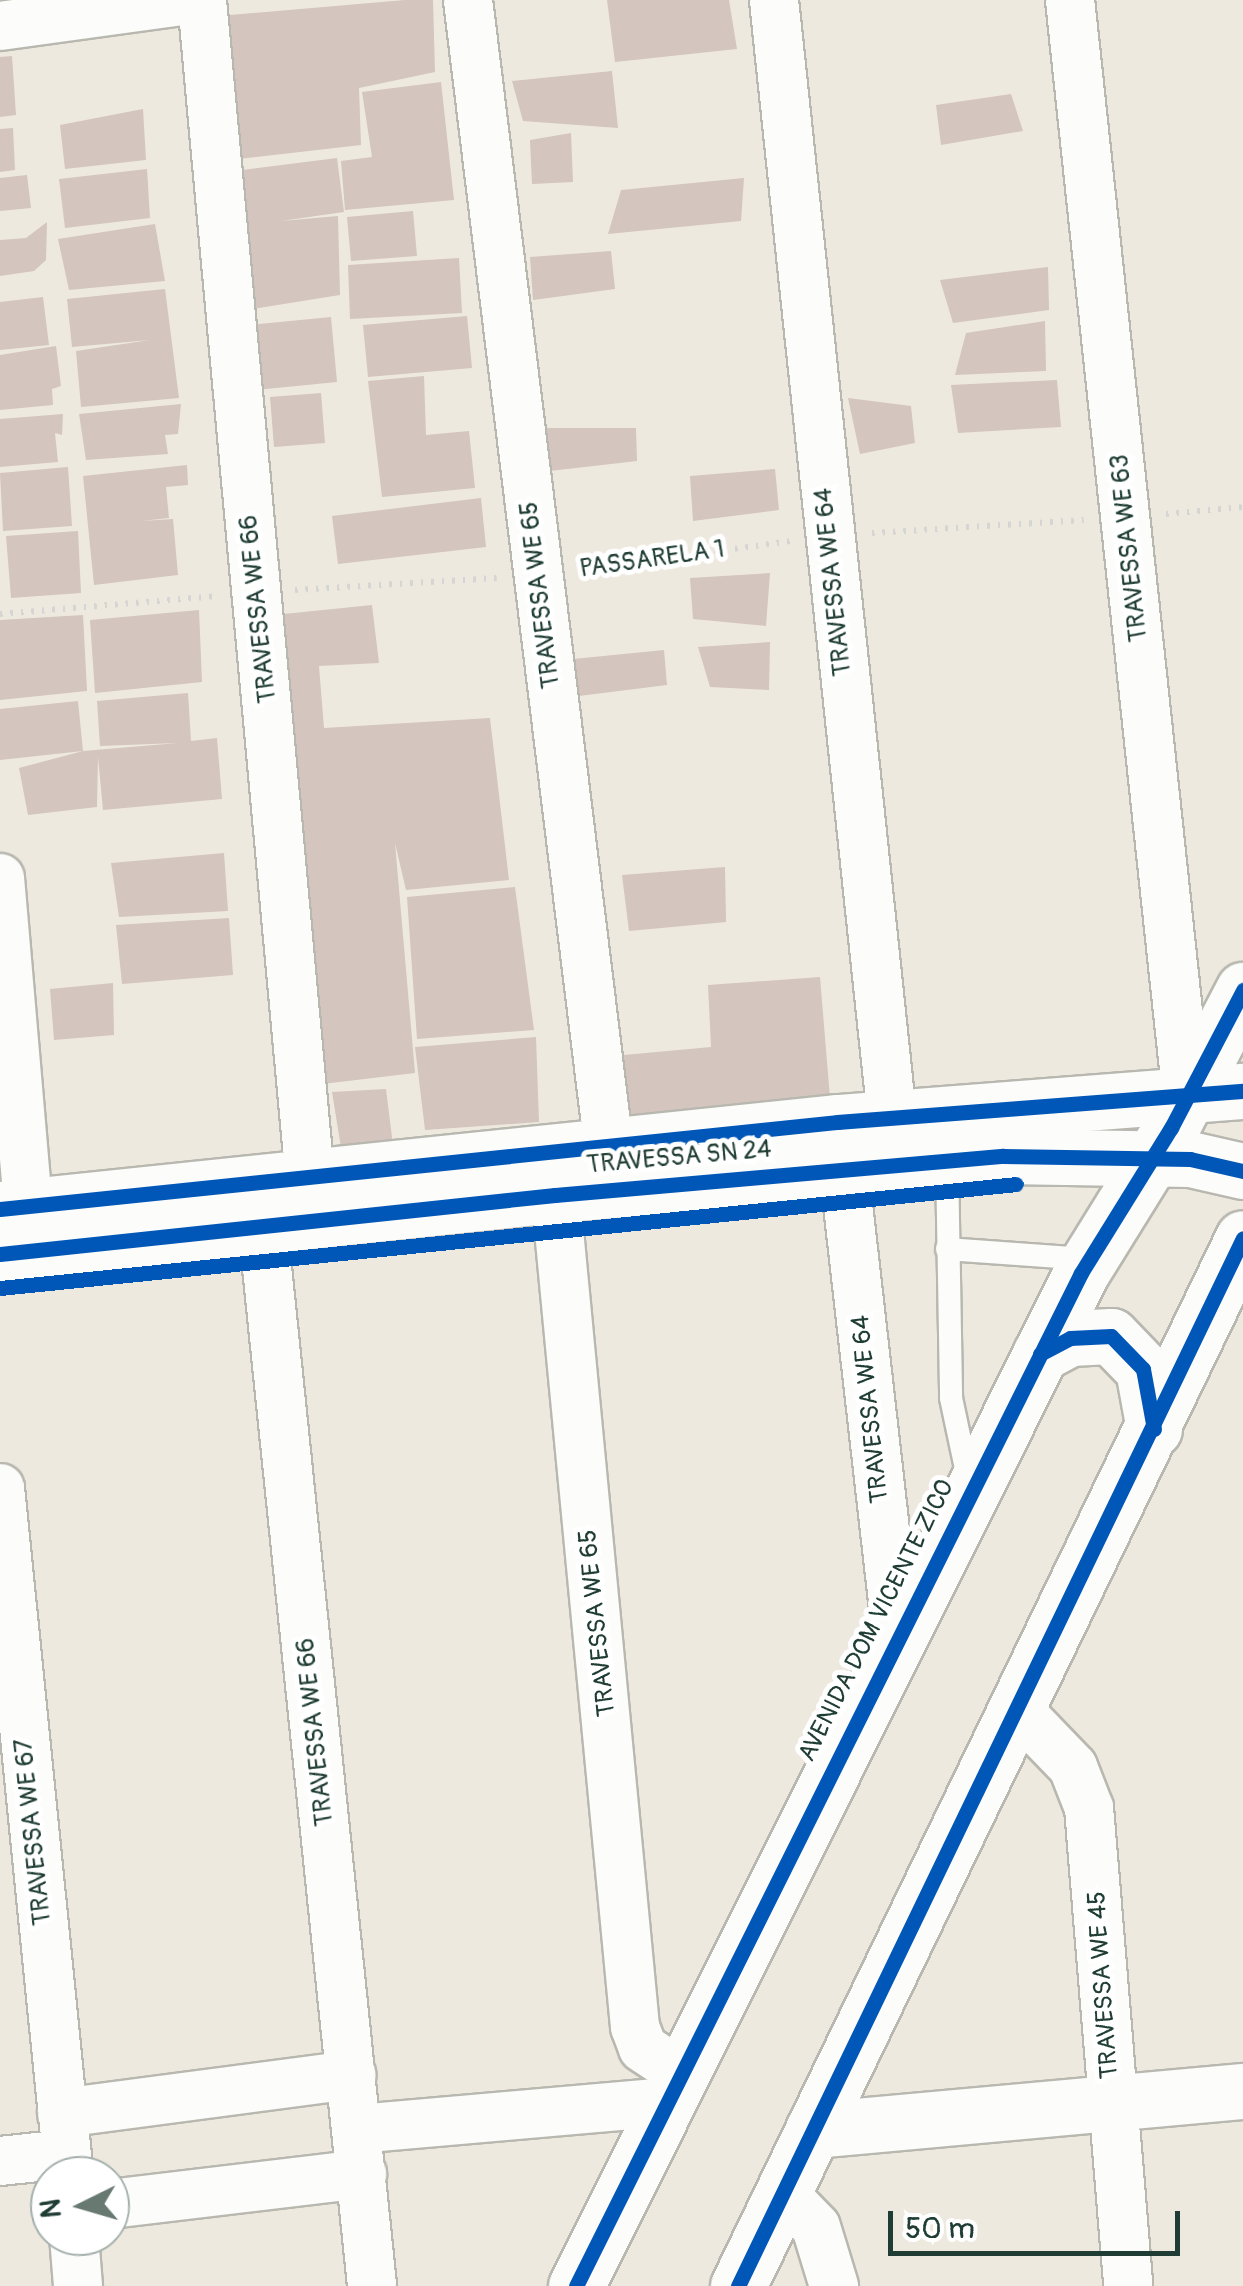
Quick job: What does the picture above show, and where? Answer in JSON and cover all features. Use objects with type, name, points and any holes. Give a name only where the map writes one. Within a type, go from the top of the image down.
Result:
[{"type":"main road","name":"AVENIDA DOM VICENTE ZICO","points":[[576,2286],[897,1636],[1089,1258],[1152,1157],[1243,990]]},
{"type":"main road","name":"TRAVESSA SN 24","points":[[15,1229],[611,1167],[883,1147],[1187,1096],[1243,1091]]},
{"type":"main road","name":"TRAVESSA SN 24","points":[[883,1147],[1152,1157],[1243,1171]]},
{"type":"main road","points":[[738,2286],[1243,1238]]},
{"type":"main road","points":[[1040,1354],[1070,1338],[1110,1336],[1143,1369],[1154,1429]]},
{"type":"main road","points":[[812,2130],[1243,2090]]},
{"type":"street","points":[[0,26],[190,0]]},
{"type":"street","name":"TRAVESSA WE 66","points":[[202,0],[257,593],[286,1199],[352,2075],[372,2286]]},
{"type":"street","name":"TRAVESSA WE 65","points":[[468,0],[611,1167]]},
{"type":"street","name":"TRAVESSA WE 64","points":[[774,0],[829,536],[883,1147],[897,1636]]},
{"type":"street","name":"TRAVESSA WE 63","points":[[1070,0],[1187,1096]]},
{"type":"street","points":[[0,878],[15,1229]]},
{"type":"street","name":"TRAVESSA WE 65","points":[[553,1173],[635,2026],[643,2048],[674,2088]]},
{"type":"street","name":"TRAVESSA WE 67","points":[[0,1488],[66,2148]]},
{"type":"street","name":"TRAVESSA WE 45","points":[[1018,1710],[1073,1768],[1088,1808],[1128,2286]]},
{"type":"street","points":[[0,2161],[66,2148],[352,2075]]},
{"type":"street","points":[[130,2200],[674,2088]]},
{"type":"street","points":[[783,2193],[816,2227],[834,2286]]},
{"type":"street","points":[[76,2256],[78,2286]]},
{"type":"lane","points":[[883,1147],[947,1249],[951,1398],[971,1491]]},
{"type":"lane","points":[[947,1249],[1089,1258]]},
{"type":"building","points":[[433,0],[435,72],[359,88],[361,145],[239,159],[219,16]]},
{"type":"building","points":[[607,0],[729,0],[737,49],[615,62]]},
{"type":"building","points":[[12,56],[16,115],[0,117],[0,57]]},
{"type":"building","points":[[612,71],[618,128],[523,121],[512,81]]},
{"type":"building","points":[[441,82],[454,200],[345,210],[341,161],[372,157],[362,92]]},
{"type":"building","points":[[1011,94],[1023,131],[941,145],[936,105]]},
{"type":"building","points":[[143,109],[146,160],[65,169],[60,125]]},
{"type":"building","points":[[13,128],[15,170],[0,172],[0,129]]},
{"type":"building","points":[[571,133],[573,182],[532,184],[530,140]]},
{"type":"building","points":[[337,158],[344,212],[281,221],[338,216],[340,295],[247,310],[235,171]]},
{"type":"building","points":[[147,169],[150,218],[65,228],[59,179]]},
{"type":"building","points":[[27,175],[31,208],[0,211],[0,178]]},
{"type":"building","points":[[744,178],[741,221],[608,234],[621,190]]},
{"type":"building","points":[[413,211],[417,256],[351,261],[347,217]]},
{"type":"building","points":[[47,222],[46,260],[34,271],[0,276],[0,240],[26,238]]},
{"type":"building","points":[[155,224],[165,281],[69,290],[58,239]]},
{"type":"building","points":[[611,251],[615,289],[533,300],[530,257]]},
{"type":"building","points":[[459,258],[462,313],[350,319],[348,265]]},
{"type":"building","points":[[1048,267],[1049,310],[953,323],[940,280]]},
{"type":"building","points":[[165,289],[179,398],[81,407],[76,351],[150,340],[72,347],[67,299]]},
{"type":"building","points":[[43,297],[49,345],[0,350],[0,302]]},
{"type":"building","points":[[467,316],[472,368],[368,377],[363,325]]},
{"type":"building","points":[[331,317],[337,382],[256,390],[249,325]]},
{"type":"building","points":[[1045,321],[1046,371],[955,375],[966,333]]},
{"type":"building","points":[[56,346],[61,386],[52,389],[53,405],[0,410],[0,355]]},
{"type":"building","points":[[424,376],[426,435],[469,431],[475,488],[382,497],[368,381]]},
{"type":"building","points":[[1057,380],[1061,427],[958,433],[951,385]]},
{"type":"building","points":[[321,393],[325,443],[274,447],[270,397]]},
{"type":"building","points":[[848,398],[911,406],[915,443],[860,454]]},
{"type":"building","points":[[181,404],[178,434],[165,435],[168,454],[86,460],[79,414]]},
{"type":"building","points":[[63,414],[62,435],[55,433],[58,462],[0,467],[0,419]]},
{"type":"building","points":[[543,428],[636,428],[637,461],[541,472]]},
{"type":"building","points":[[187,465],[188,485],[166,487],[169,518],[141,521],[173,519],[178,575],[94,585],[83,476]]},
{"type":"building","points":[[68,467],[72,526],[3,531],[0,473]]},
{"type":"building","points":[[775,469],[779,510],[693,521],[690,476]]},
{"type":"building","points":[[481,498],[486,547],[338,564],[332,516]]},
{"type":"building","points":[[78,531],[81,593],[11,598],[6,536]]},
{"type":"building","points":[[770,573],[766,626],[693,619],[690,578]]},
{"type":"building","points":[[372,605],[379,663],[319,666],[324,728],[490,718],[509,880],[406,890],[395,843],[415,1073],[314,1085],[274,615]]},
{"type":"building","points":[[199,610],[202,682],[95,693],[90,620]]},
{"type":"building","points":[[83,615],[87,691],[0,700],[0,620]]},
{"type":"building","points":[[770,642],[769,690],[710,687],[698,647]]},
{"type":"building","points":[[664,650],[667,685],[579,696],[573,659]]},
{"type":"building","points":[[188,693],[191,741],[217,738],[222,799],[103,810],[98,757],[97,807],[28,815],[19,768],[83,751],[178,743],[100,746],[97,701]]},
{"type":"building","points":[[78,701],[83,751],[0,760],[0,709]]},
{"type":"building","points":[[224,853],[228,911],[119,917],[111,863]]},
{"type":"building","points":[[725,867],[726,922],[629,931],[622,875]]},
{"type":"building","points":[[515,887],[534,1030],[417,1039],[407,897]]},
{"type":"building","points":[[229,918],[233,975],[122,984],[116,925]]},
{"type":"building","points":[[820,977],[830,1098],[624,1119],[613,1056],[711,1047],[708,985]]},
{"type":"building","points":[[113,983],[114,1035],[54,1040],[50,989]]},
{"type":"building","points":[[536,1037],[539,1122],[425,1130],[415,1047]]},
{"type":"building","points":[[386,1089],[394,1153],[343,1160],[332,1092]]},
{"type":"cycle path","points":[[576,2286],[1081,1273],[1171,1128],[1243,990]]},
{"type":"cycle path","points":[[0,1209],[838,1122],[1243,1091]]},
{"type":"cycle path","points":[[0,1254],[555,1195],[1003,1156],[1190,1159],[1243,1171]]},
{"type":"cycle path","points":[[0,1288],[1016,1184]]},
{"type":"cycle path","points":[[738,2286],[1243,1238]]},
{"type":"cycle path","points":[[1040,1354],[1070,1338],[1111,1336],[1143,1369],[1154,1429]]}]
